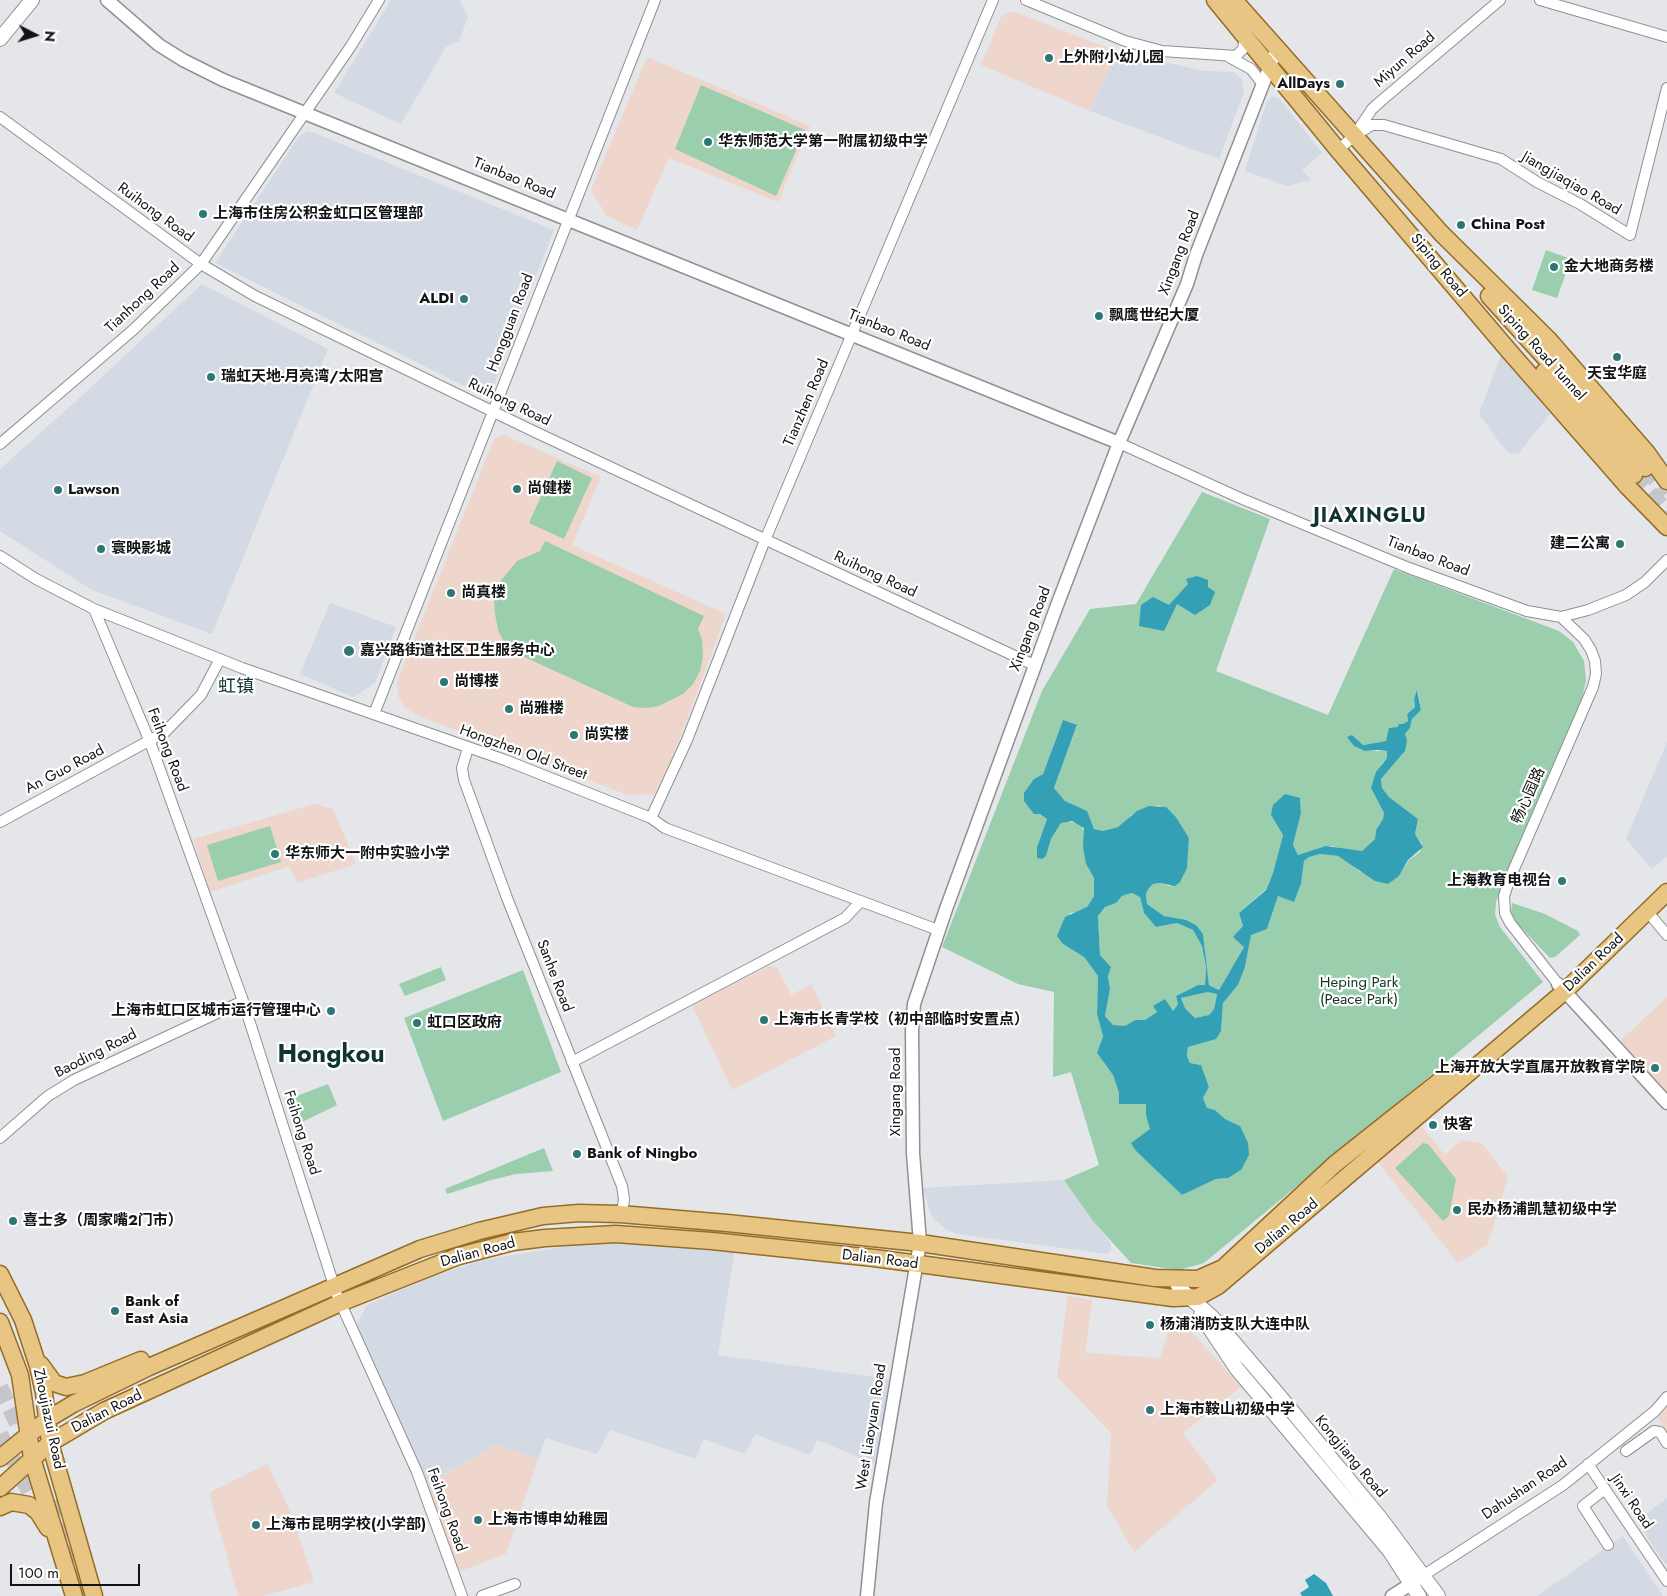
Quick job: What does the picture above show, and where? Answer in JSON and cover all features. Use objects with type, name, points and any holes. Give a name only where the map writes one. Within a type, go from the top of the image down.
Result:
[{"type":"main road","points":[[0,38],[32,0]]},
{"type":"main road","name":"Siping Road","points":[[1216,0],[1338,150],[1427,254],[1626,486],[1667,527]]},
{"type":"main road","name":"Siping Road","points":[[1234,0],[1441,234],[1549,340],[1647,453],[1667,481]]},
{"type":"main road","name":"Siping Road Tunnel","points":[[1427,254],[1450,269],[1639,472],[1482,290],[1441,234]]},
{"type":"main road","name":"Dalian Road","points":[[0,1458],[48,1419],[73,1404],[192,1348],[420,1249],[506,1224],[543,1216],[579,1213],[622,1214],[920,1243],[1176,1280],[1198,1279],[1223,1268],[1335,1164],[1561,988],[1667,879]]},
{"type":"main road","name":"Dalian Road","points":[[0,1488],[50,1443],[104,1411],[340,1303],[459,1256],[513,1242],[616,1234],[712,1241],[915,1264],[1191,1299],[1207,1294],[1561,988],[1667,892]]},
{"type":"main road","name":"Zhoujiazui Road","points":[[0,1274],[23,1320],[29,1338],[44,1393],[50,1443],[94,1596]]},
{"type":"main road","name":"Kongjiang Road","points":[[1176,1280],[1179,1288],[1212,1317],[1271,1386],[1381,1519],[1438,1596]]},
{"type":"main road","name":"Kongjiang Road","points":[[1191,1299],[1237,1369],[1389,1550],[1415,1590]]},
{"type":"main road","name":"Zhoujiazui Road","points":[[0,1322],[20,1375],[26,1403],[32,1458],[74,1596]]},
{"type":"main road","points":[[29,1338],[49,1378],[54,1383],[66,1387],[85,1383],[147,1358],[192,1348]]},
{"type":"main road","points":[[0,1507],[11,1502],[23,1503],[38,1512],[49,1530],[65,1568]]},
{"type":"street","name":"Tianbao Road","points":[[107,0],[149,38],[183,60],[223,80],[304,111],[1119,443],[1240,498],[1409,568],[1527,611],[1561,617],[1588,610],[1626,595],[1645,582],[1667,560]]},
{"type":"street","name":"Tianhong Road","points":[[0,444],[133,330],[201,264],[350,46],[379,0]]},
{"type":"street","name":"Hongguan Road","points":[[374,714],[655,0]]},
{"type":"street","name":"Tianzhen Road","points":[[651,818],[687,740],[765,540],[993,0]]},
{"type":"street","points":[[1026,0],[1099,31],[1144,47],[1229,57],[1251,68],[1262,83]]},
{"type":"street","name":"Miyun Road","points":[[1338,150],[1354,136],[1381,100],[1500,0]]},
{"type":"street","points":[[1540,0],[1667,37]]},
{"type":"street","points":[[1229,57],[1241,53],[1244,48],[1245,36]]},
{"type":"street","name":"Xingang Road","points":[[915,1264],[920,1243],[913,1153],[912,1030],[914,1004],[938,930],[1034,665],[1119,443],[1187,284],[1262,83],[1277,48]]},
{"type":"street","name":"Jiangjiaqiao Road","points":[[1354,136],[1372,125],[1384,126],[1501,159],[1630,235],[1667,88]]},
{"type":"street","name":"Ruihong Road","points":[[0,116],[201,264],[255,296],[492,412],[1034,665]]},
{"type":"street","points":[[0,556],[36,579],[94,609]]},
{"type":"street","name":"Hongzhen Old Street","points":[[94,609],[220,659],[505,760],[651,818],[665,828],[938,930]]},
{"type":"street","name":"Feihong Road","points":[[94,609],[147,743],[243,1001],[340,1303],[417,1472],[462,1596]]},
{"type":"street","name":"畅心园路","points":[[1561,617],[1584,639],[1591,650],[1595,661],[1596,674],[1593,688],[1510,878],[1504,896],[1505,913],[1510,923],[1561,988]]},
{"type":"street","name":"An Guo Road","points":[[0,822],[165,732],[190,708],[211,680],[220,659]]},
{"type":"street","name":"Sanhe Road","points":[[468,748],[462,768],[464,780],[572,1062],[622,1186],[624,1199],[622,1214]]},
{"type":"street","points":[[572,1062],[845,918],[861,901]]},
{"type":"street","points":[[1647,911],[1667,935]]},
{"type":"street","points":[[1561,988],[1667,1103]]},
{"type":"street","name":"Baoding Road","points":[[0,1138],[48,1096],[74,1080],[243,1001]]},
{"type":"street","name":"West Liaoyuan Road","points":[[867,1596],[876,1503],[915,1264]]},
{"type":"street","name":"Dahushan Road","points":[[1392,1596],[1415,1590],[1424,1575],[1563,1485],[1655,1411],[1667,1397]]},
{"type":"street","points":[[1626,1451],[1654,1431],[1660,1432],[1667,1443]]},
{"type":"street","name":"Jinxi Road","points":[[1588,1464],[1667,1581]]},
{"type":"street","points":[[1605,1489],[1583,1506],[1608,1546]]},
{"type":"street","points":[[482,1596],[515,1584]]},
{"type":"shaded area","points":[[391,0],[460,0],[468,17],[459,41],[446,47],[401,124],[334,93]]},
{"type":"shaded area","name":"上外附小幼儿园","points":[[1011,11],[1117,51],[1090,111],[981,65],[1001,17]]},
{"type":"shaded area","points":[[1117,51],[1204,71],[1233,72],[1242,79],[1244,92],[1219,159],[1090,111]]},
{"type":"shaded area","name":"华东师范大学第一附属初级中学","points":[[647,57],[810,126],[778,202],[669,158],[637,230],[607,216],[591,190]]},
{"type":"shaded area","points":[[1272,96],[1280,99],[1322,153],[1302,170],[1311,180],[1287,186],[1245,171],[1267,101]]},
{"type":"shaded area","points":[[309,131],[554,230],[489,398],[215,263],[300,135]]},
{"type":"shaded area","points":[[202,284],[328,349],[212,634],[92,590],[0,531],[0,469]]},
{"type":"shaded area","points":[[1502,352],[1550,414],[1518,454],[1511,454],[1503,447],[1479,414]]},
{"type":"shaded area","points":[[504,435],[601,477],[572,545],[726,614],[663,784],[656,794],[628,795],[418,716],[404,707],[398,696],[397,682],[494,439]]},
{"type":"shaded area","name":"嘉兴路街道社区卫生服务中心","points":[[330,603],[396,627],[375,683],[353,697],[300,674]]},
{"type":"shaded area","points":[[1667,742],[1667,856],[1652,869],[1626,839]]},
{"type":"shaded area","name":"华东师大一附中实验小学","points":[[315,804],[333,809],[356,864],[297,883],[289,866],[210,892],[193,839]]},
{"type":"shaded area","name":"上海市长青学校（初中部临时安置点）","points":[[769,966],[777,968],[791,995],[811,984],[836,1036],[732,1090],[692,1005]]},
{"type":"shaded area","name":"上海开放大学直属开放教育学院","points":[[1667,997],[1667,1094],[1619,1042]]},
{"type":"shaded area","name":"民办杨浦凯慧初级中学","points":[[1420,1125],[1445,1155],[1461,1140],[1482,1143],[1508,1177],[1488,1244],[1458,1263],[1377,1161]]},
{"type":"shaded area","points":[[1064,1180],[1111,1244],[1111,1251],[1107,1254],[958,1234],[948,1231],[932,1217],[923,1188]]},
{"type":"shaded area","points":[[629,1242],[735,1250],[718,1355],[895,1380],[880,1466],[817,1440],[810,1455],[755,1434],[745,1454],[704,1439],[695,1459],[610,1430],[597,1454],[546,1438],[538,1459],[495,1445],[426,1485],[358,1335],[357,1324],[367,1305],[431,1277],[483,1260],[579,1244]]},
{"type":"shaded area","name":"上海市鞍山初级中学","points":[[1068,1296],[1092,1300],[1085,1353],[1160,1358],[1174,1312],[1241,1387],[1183,1433],[1218,1480],[1134,1552],[1107,1505],[1111,1433],[1057,1377]]},
{"type":"shaded area","points":[[1667,1407],[1667,1433],[1658,1418]]},
{"type":"shaded area","name":"上海市博申幼稚园","points":[[495,1445],[538,1459],[506,1554],[458,1572],[426,1486]]},
{"type":"shaded area","name":"上海市昆明学校(小学部)","points":[[267,1464],[291,1513],[314,1582],[263,1596],[238,1596],[209,1493]]},
{"type":"shaded area","points":[[1667,1498],[1667,1563],[1665,1564],[1637,1521]]},
{"type":"shaded area","points":[[1623,1536],[1663,1596],[1537,1596]]},
{"type":"green space","points":[[701,85],[805,130],[776,196],[675,149]]},
{"type":"green space","points":[[1546,250],[1571,259],[1557,298],[1532,290]]},
{"type":"green space","points":[[557,461],[592,478],[564,539],[529,523]]},
{"type":"green space","name":"Heping Park (Peace Park)","points":[[1202,492],[1270,519],[1216,671],[1328,715],[1394,569],[1559,631],[1573,642],[1584,661],[1586,681],[1582,698],[1496,902],[1495,915],[1500,927],[1543,982],[1204,1263],[1179,1270],[1131,1263],[1093,1221],[1064,1180],[1099,1165],[1071,1072],[1053,1077],[1054,992],[1018,984],[942,947],[1042,691],[1090,609],[1136,604]],"holes":[[[1418,691],[1421,710],[1412,719],[1410,728],[1405,734],[1405,751],[1381,779],[1382,788],[1389,797],[1418,819],[1415,834],[1422,844],[1420,852],[1409,860],[1399,876],[1360,872],[1353,865],[1338,856],[1320,854],[1309,857],[1304,861],[1301,884],[1294,901],[1278,896],[1267,929],[1251,934],[1245,967],[1238,985],[1223,1003],[1221,1031],[1188,1047],[1187,1056],[1190,1063],[1201,1065],[1209,1087],[1203,1098],[1207,1109],[1215,1110],[1225,1119],[1240,1126],[1228,1178],[1216,1179],[1182,1195],[1136,1151],[1132,1142],[1151,1129],[1146,1115],[1146,1104],[1119,1103],[1119,1093],[1113,1075],[1097,1053],[1103,1036],[1097,1014],[1098,976],[1084,957],[1063,944],[1070,913],[1081,912],[1087,907],[1094,896],[1094,878],[1086,864],[1085,832],[1080,824],[1066,821],[1061,823],[1051,839],[1046,856],[1037,847],[1047,819],[1040,814],[1034,779],[1043,774],[1063,720],[1077,726],[1054,788],[1065,801],[1086,811],[1094,829],[1103,831],[1118,827],[1125,823],[1131,815],[1158,805],[1166,808],[1176,817],[1189,838],[1187,868],[1170,886],[1160,883],[1153,884],[1146,894],[1147,904],[1164,916],[1197,926],[1203,934],[1209,985],[1219,990],[1244,947],[1243,926],[1239,913],[1266,889],[1273,873],[1283,835],[1271,815],[1300,798],[1301,813],[1293,845],[1298,855],[1332,846],[1346,850],[1362,851],[1375,839],[1376,830],[1383,819],[1384,813],[1371,788],[1382,763],[1387,758],[1387,751],[1365,751],[1352,735],[1363,745],[1386,741],[1408,721],[1407,714],[1415,707],[1414,699]]]},
{"type":"green space","points":[[545,541],[704,616],[698,629],[702,640],[703,656],[700,671],[693,684],[683,694],[659,706],[647,708],[633,707],[518,654],[505,644],[498,630],[495,614],[494,600],[498,584],[517,561],[540,551]]},
{"type":"green space","points":[[270,826],[281,862],[218,881],[207,845]]},
{"type":"green space","points":[[1132,893],[1140,896],[1144,913],[1156,927],[1177,923],[1193,930],[1202,946],[1206,967],[1205,985],[1198,985],[1176,996],[1178,1004],[1173,1011],[1154,1006],[1157,1012],[1145,1020],[1135,1020],[1125,1026],[1113,1025],[1105,1016],[1110,989],[1108,976],[1111,967],[1100,955],[1098,916],[1105,907],[1116,903],[1122,896]]},
{"type":"green space","points":[[1512,903],[1545,914],[1578,931],[1580,935],[1555,957],[1550,958],[1514,920],[1511,914]]},
{"type":"green space","points":[[441,967],[446,980],[405,996],[399,984]]},
{"type":"green space","points":[[523,970],[561,1072],[443,1121],[404,1018]]},
{"type":"green space","points":[[1208,992],[1217,993],[1214,1009],[1209,1015],[1195,1018],[1185,1008],[1181,998]]},
{"type":"green space","points":[[328,1084],[337,1105],[298,1124],[289,1099]]},
{"type":"green space","points":[[1423,1143],[1428,1144],[1456,1179],[1449,1216],[1443,1221],[1395,1168]]},
{"type":"green space","points":[[544,1148],[553,1171],[516,1174],[447,1194],[445,1189]]},
{"type":"water","points":[[1197,576],[1208,580],[1208,587],[1215,592],[1210,605],[1195,615],[1177,604],[1164,631],[1139,626],[1141,605],[1153,597],[1169,605],[1188,584],[1186,579]]},
{"type":"water","points":[[1417,690],[1421,710],[1412,719],[1410,728],[1405,734],[1407,740],[1405,751],[1381,779],[1382,788],[1389,797],[1418,819],[1415,834],[1423,847],[1408,860],[1399,876],[1388,884],[1375,881],[1338,856],[1320,854],[1309,857],[1304,861],[1301,884],[1294,902],[1278,896],[1267,929],[1251,935],[1245,967],[1238,985],[1223,1003],[1221,1031],[1216,1039],[1188,1047],[1187,1056],[1190,1063],[1201,1065],[1209,1087],[1203,1098],[1207,1108],[1215,1110],[1225,1119],[1240,1126],[1248,1143],[1249,1155],[1241,1170],[1228,1178],[1216,1179],[1182,1195],[1136,1151],[1131,1143],[1150,1129],[1146,1115],[1146,1104],[1119,1104],[1119,1093],[1113,1075],[1097,1053],[1103,1036],[1097,1014],[1098,976],[1084,957],[1063,944],[1057,936],[1065,917],[1087,907],[1094,896],[1094,878],[1086,864],[1083,847],[1084,828],[1072,821],[1061,823],[1051,839],[1046,856],[1042,859],[1037,858],[1037,847],[1047,819],[1040,814],[1034,814],[1024,801],[1024,793],[1034,779],[1043,774],[1063,720],[1077,725],[1054,788],[1065,801],[1087,811],[1094,829],[1103,831],[1118,827],[1137,811],[1149,806],[1166,807],[1176,817],[1189,838],[1187,868],[1180,882],[1175,886],[1160,883],[1153,884],[1146,894],[1147,904],[1164,916],[1186,920],[1197,926],[1203,934],[1209,985],[1219,990],[1244,947],[1233,937],[1243,926],[1239,913],[1266,890],[1273,873],[1283,835],[1271,815],[1273,805],[1285,794],[1300,798],[1301,813],[1293,845],[1298,855],[1326,846],[1362,851],[1375,839],[1376,830],[1383,819],[1384,813],[1371,788],[1376,772],[1387,758],[1387,751],[1365,751],[1354,746],[1347,737],[1352,735],[1363,745],[1386,741],[1389,728],[1398,727],[1399,724],[1408,721],[1407,714],[1415,707],[1414,699]],"holes":[[[1132,893],[1140,897],[1144,913],[1156,927],[1177,923],[1193,930],[1202,946],[1206,967],[1205,985],[1198,985],[1176,996],[1178,1004],[1173,1011],[1165,999],[1153,1006],[1157,1012],[1145,1020],[1135,1020],[1125,1026],[1113,1025],[1105,1016],[1110,989],[1108,976],[1111,967],[1100,955],[1098,916],[1105,907],[1116,903],[1122,896]],[[1208,992],[1217,994],[1214,1009],[1209,1015],[1195,1018],[1185,1008],[1181,998]]]},
{"type":"water","points":[[1314,1574],[1326,1583],[1333,1596],[1302,1596],[1300,1593],[1309,1587],[1305,1580]]},
{"type":"tunnel","points":[[1645,468],[1667,493]]},
{"type":"tunnel","points":[[1634,475],[1667,512]]},
{"type":"tunnel","points":[[0,1387],[28,1447]]},
{"type":"tunnel","points":[[0,1434],[42,1517]]},
{"type":"tunnel","points":[[51,1502],[71,1548],[86,1596]]},
{"type":"place","name":"上外附小幼儿园","points":[[1049,58]]},
{"type":"place","name":"AllDays","points":[[1340,84]]},
{"type":"place","name":"华东师范大学第一附属初级中学","points":[[708,142]]},
{"type":"place","name":"上海市住房公积金虹口区管理部","points":[[203,214]]},
{"type":"place","name":"China Post","points":[[1461,225]]},
{"type":"place","name":"金大地商务楼","points":[[1554,267]]},
{"type":"place","name":"ALDI","points":[[464,299]]},
{"type":"place","name":"飘鹰世纪大厦","points":[[1099,316]]},
{"type":"place","name":"天宝华庭","points":[[1617,357]]},
{"type":"place","name":"瑞虹天地-月亮湾/太阳宫","points":[[211,377]]},
{"type":"place","name":"尚健楼","points":[[517,489]]},
{"type":"place","name":"Lawson","points":[[58,490]]},
{"type":"place","name":"建二公寓","points":[[1620,544]]},
{"type":"place","name":"寰映影城","points":[[101,549]]},
{"type":"place","name":"尚真楼","points":[[451,593]]},
{"type":"place","name":"嘉兴路街道社区卫生服务中心","points":[[349,651]]},
{"type":"place","name":"尚博楼","points":[[444,682]]},
{"type":"place","name":"尚雅楼","points":[[509,709]]},
{"type":"place","name":"尚实楼","points":[[574,735]]},
{"type":"place","name":"华东师大一附中实验小学","points":[[275,854]]},
{"type":"place","name":"上海教育电视台","points":[[1562,881]]},
{"type":"place","name":"上海市虹口区城市运行管理中心","points":[[331,1011]]},
{"type":"place","name":"上海市长青学校（初中部临时安置点）","points":[[764,1020]]},
{"type":"place","name":"虹口区政府","points":[[417,1023]]},
{"type":"place","name":"上海开放大学直属开放教育学院","points":[[1655,1068]]},
{"type":"place","name":"快客","points":[[1433,1125]]},
{"type":"place","name":"Bank of Ningbo","points":[[577,1154]]},
{"type":"place","name":"民办杨浦凯慧初级中学","points":[[1457,1210]]},
{"type":"place","name":"喜士多（周家嘴2门市）","points":[[13,1221]]},
{"type":"place","name":"Bank of East Asia","points":[[115,1311]]},
{"type":"place","name":"杨浦消防支队大连中队","points":[[1150,1325]]},
{"type":"place","name":"上海市鞍山初级中学","points":[[1150,1410]]},
{"type":"place","name":"上海市博申幼稚园","points":[[478,1520]]},
{"type":"place","name":"上海市昆明学校(小学部)","points":[[256,1525]]},
{"type":"district","name":"JIAXINGLU","points":[[1370,517]]},
{"type":"district","name":"虹镇","points":[[236,688]]},
{"type":"district","name":"Hongkou","points":[[331,1056]]}]
